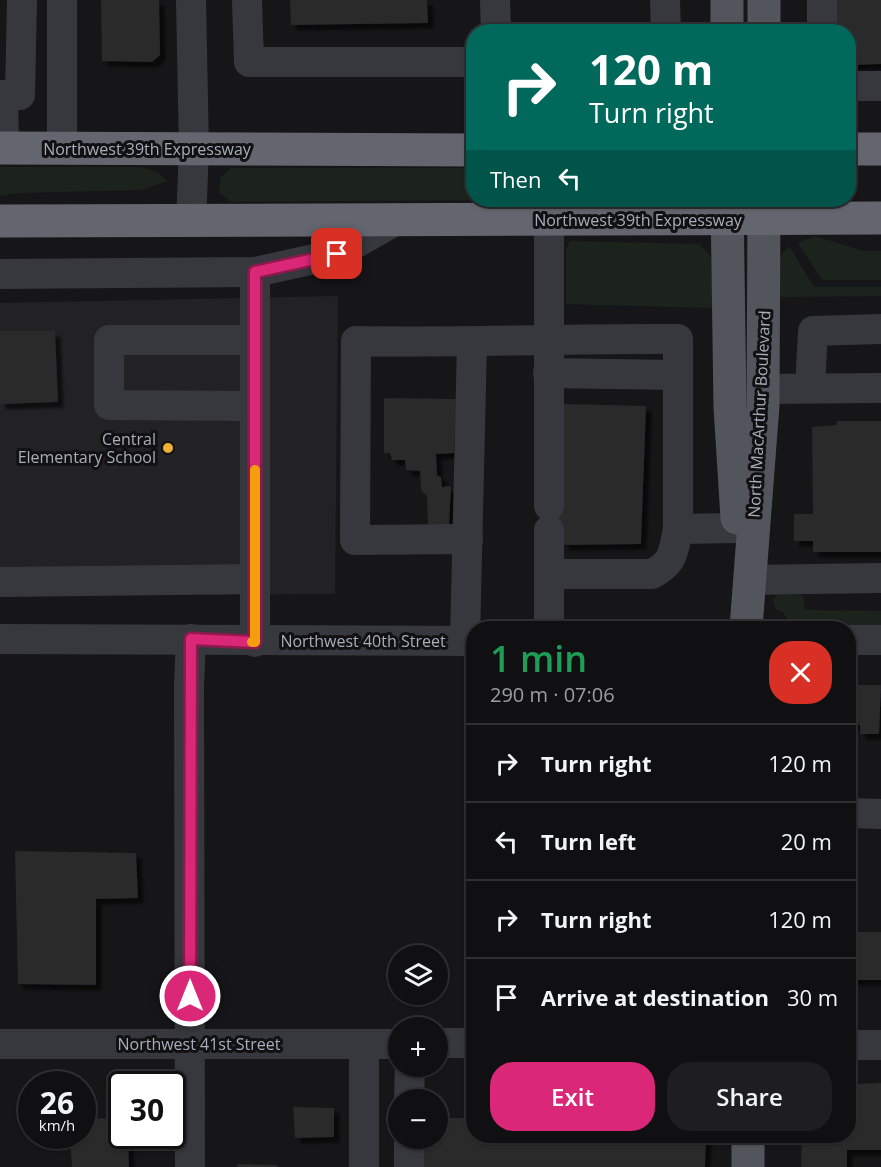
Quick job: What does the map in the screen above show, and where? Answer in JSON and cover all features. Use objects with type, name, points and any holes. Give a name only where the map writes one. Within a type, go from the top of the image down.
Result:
[{"type":"highway","name":"Northwest 39th Expressway","points":[[2,148],[466,150]]},
{"type":"highway","points":[[856,149],[881,149]]},
{"type":"highway","name":"Northwest 39th Expressway","points":[[0,221],[549,220],[727,209],[764,209],[881,218]]},
{"type":"main road","points":[[727,0],[727,24]]},
{"type":"main road","points":[[764,0],[764,24]]},
{"type":"main road","name":"North MacArthur Boulevard","points":[[727,209],[730,407],[744,621]]},
{"type":"main road","name":"North MacArthur Boulevard","points":[[746,621],[762,389],[764,209]]},
{"type":"main road","points":[[748,1143],[748,1167]]},
{"type":"street","points":[[2,148],[7,95],[22,0]]},
{"type":"street","points":[[62,0],[62,148]]},
{"type":"street","points":[[191,0],[194,150],[191,221]]},
{"type":"street","points":[[247,0],[249,62],[466,62]]},
{"type":"street","points":[[495,0],[496,24]]},
{"type":"street","points":[[665,0],[666,24]]},
{"type":"street","points":[[822,0],[822,24]]},
{"type":"street","points":[[856,86],[881,86]]},
{"type":"street","points":[[7,95],[61,95]]},
{"type":"street","points":[[549,220],[549,621]]},
{"type":"street","name":"Northwest 39th Expressway","points":[[0,274],[255,272],[337,254],[395,221]]},
{"type":"street","points":[[255,272],[255,642]]},
{"type":"street","points":[[810,388],[813,331],[881,329]]},
{"type":"street","points":[[468,539],[355,540],[356,341],[472,343],[549,338],[678,339],[678,529],[673,556],[666,566],[652,574],[550,574]]},
{"type":"street","points":[[255,340],[108,340],[108,405],[255,406]]},
{"type":"street","points":[[469,621],[472,343]]},
{"type":"street","points":[[548,373],[678,375]]},
{"type":"street","points":[[762,389],[881,388]]},
{"type":"street","points":[[678,529],[737,528]]},
{"type":"street","points":[[749,580],[881,578]]},
{"type":"street","points":[[0,582],[255,579]]},
{"type":"street","name":"Northwest 40th Street","points":[[0,639],[191,639],[255,642],[466,641]]},
{"type":"street","points":[[190,1167],[191,639]]},
{"type":"street","points":[[856,640],[881,640]]},
{"type":"street","points":[[856,813],[881,814]]},
{"type":"street","points":[[448,1043],[466,1043]]},
{"type":"street","name":"Northwest 41st Street","points":[[0,1044],[388,1044]]},
{"type":"street","points":[[364,1044],[364,1167]]},
{"type":"street","points":[[856,1045],[881,1045]]},
{"type":"shaded area","points":[[0,167],[142,167],[158,173],[167,181],[141,190],[17,193],[0,196]]},
{"type":"shaded area","points":[[231,168],[466,168],[466,200],[231,202],[219,192],[221,177]]},
{"type":"shaded area","points":[[815,236],[863,251],[881,251],[881,280],[822,280],[798,243]]},
{"type":"shaded area","points":[[570,241],[699,244],[711,257],[713,308],[566,304],[566,250]]},
{"type":"shaded area","points":[[789,246],[814,287],[881,287],[881,296],[776,297],[775,263]]},
{"type":"shaded area","name":"Central Elementary School","points":[[338,296],[335,594],[0,596],[0,303]]},
{"type":"shaded area","points":[[780,593],[803,596],[805,610],[881,611],[881,626],[856,625],[856,621],[789,621],[783,612],[775,609],[773,599]]},
{"type":"building","points":[[101,0],[159,0],[160,55],[152,62],[102,61]]},
{"type":"building","points":[[290,0],[427,0],[428,23],[291,25]]},
{"type":"building","points":[[836,0],[881,0],[881,64],[856,65],[856,24],[836,24]]},
{"type":"building","points":[[0,331],[55,331],[58,402],[0,404]]},
{"type":"building","points":[[384,398],[456,399],[454,453],[436,454],[437,475],[441,477],[442,487],[451,486],[449,527],[428,528],[427,496],[421,490],[420,471],[406,470],[405,460],[392,460],[390,453],[384,453]]},
{"type":"building","points":[[564,404],[646,406],[641,544],[564,545],[546,506],[564,506]]},
{"type":"building","points":[[837,421],[881,421],[881,552],[813,552],[813,541],[794,541],[794,514],[813,514],[812,427],[836,425]]},
{"type":"building","points":[[856,685],[881,685],[879,734],[860,734],[860,725],[856,725]]},
{"type":"building","points":[[15,851],[136,853],[138,898],[96,899],[96,985],[18,984]]},
{"type":"building","points":[[856,932],[881,932],[881,980],[856,980]]},
{"type":"building","points":[[881,1083],[881,1150],[847,1150],[847,1167],[801,1167],[802,1143],[856,1143],[856,1084]]},
{"type":"building","points":[[293,1107],[334,1108],[334,1137],[295,1138]]},
{"type":"building","points":[[96,1118],[108,1119],[108,1149],[128,1149],[129,1167],[72,1167],[71,1149],[96,1149]]},
{"type":"building","points":[[448,1118],[466,1118],[466,1143],[706,1143],[705,1167],[417,1167],[418,1149],[448,1149]]},
{"type":"building","points":[[237,1164],[277,1165],[277,1167],[237,1167]]},
{"type":"slow traffic","points":[[252,642],[255,642],[255,470]]},
{"type":"place","name":"Central Elementary School","points":[[168,448]]},
{"type":"route","points":[[190,996],[189,685],[191,639],[255,642],[255,272],[337,254]]}]
